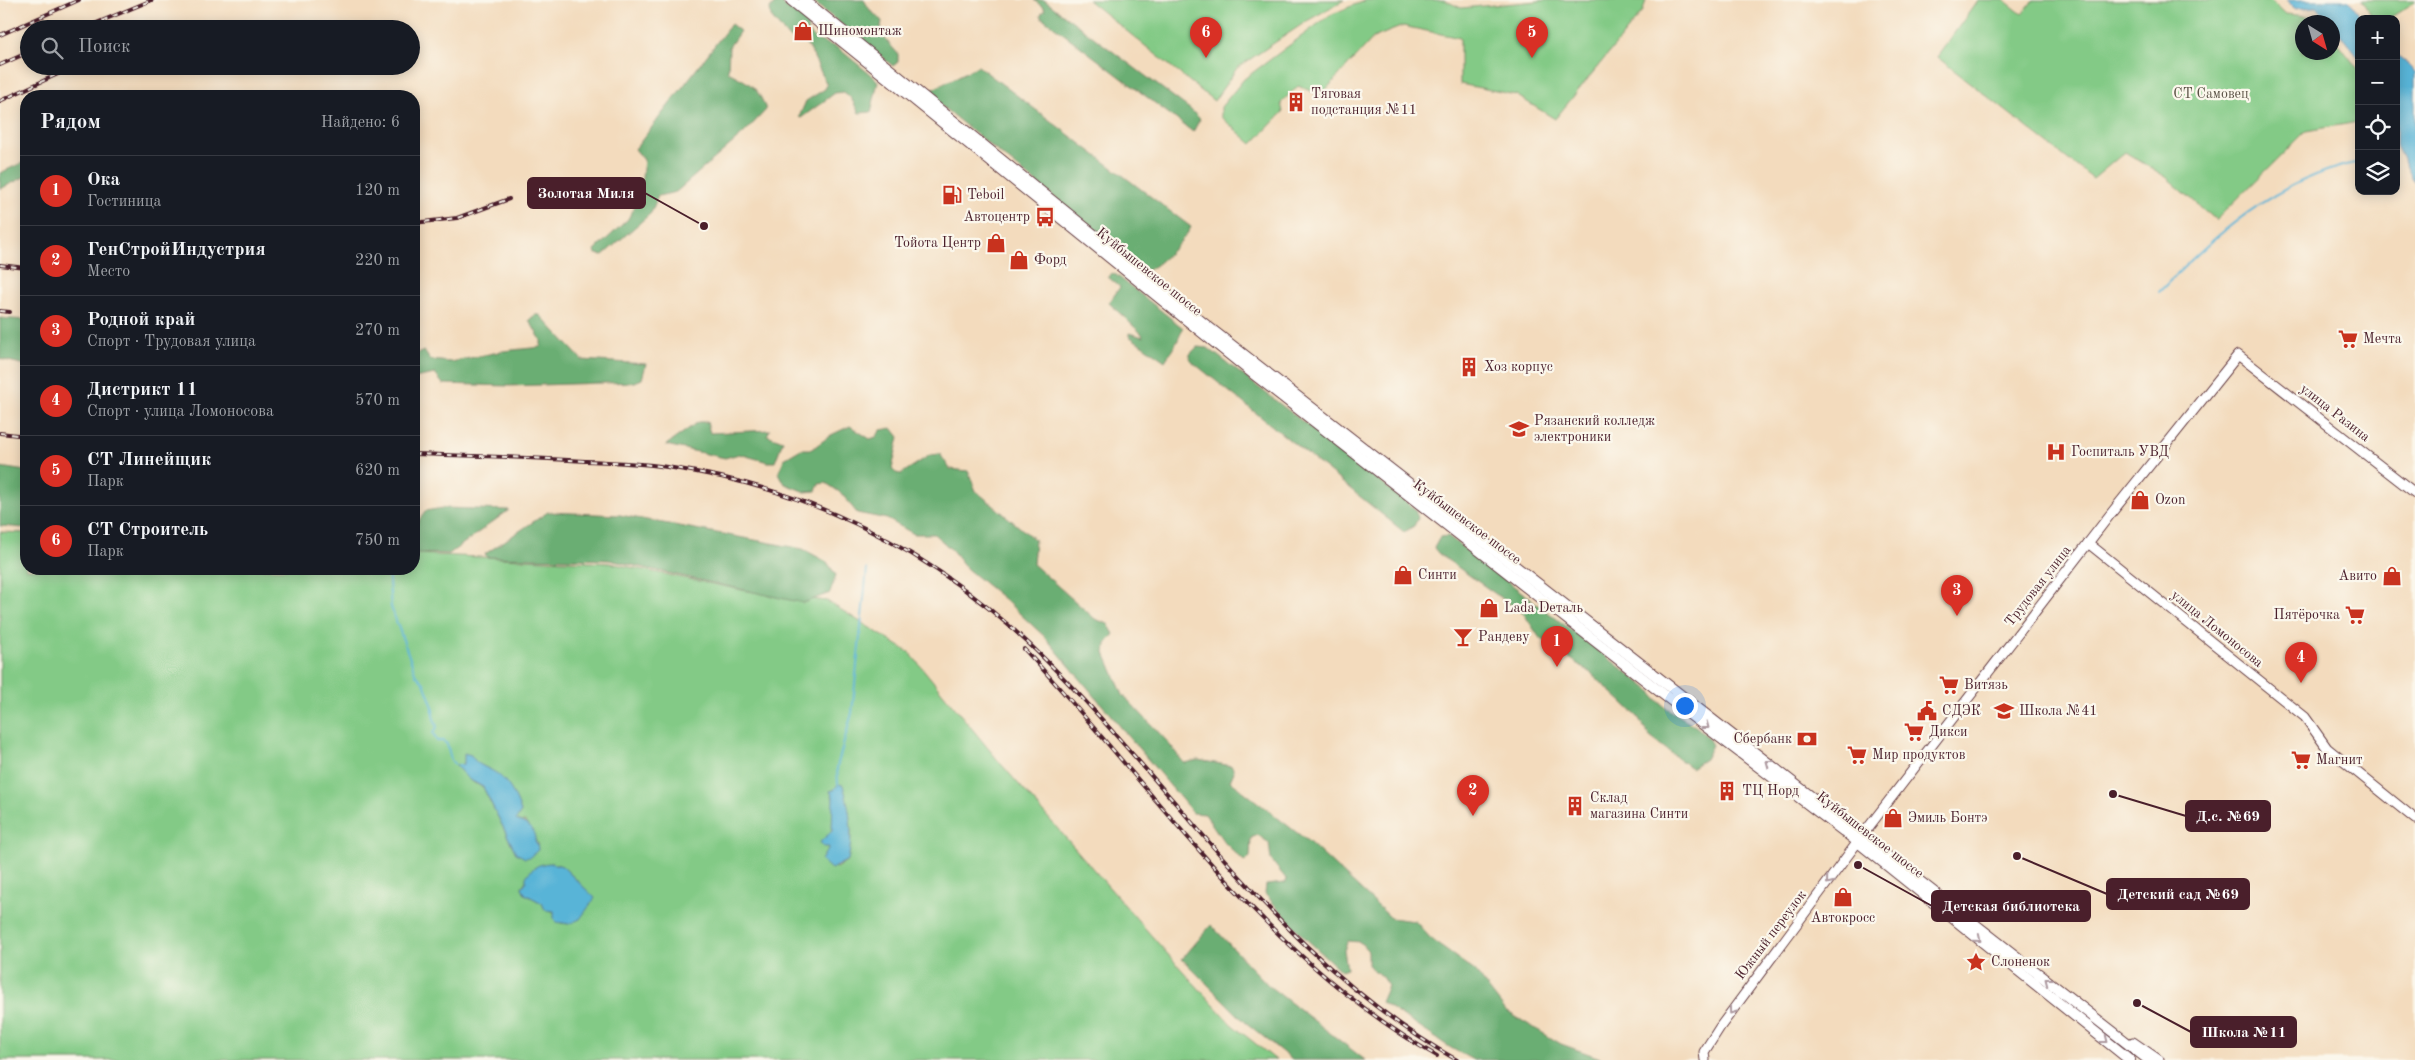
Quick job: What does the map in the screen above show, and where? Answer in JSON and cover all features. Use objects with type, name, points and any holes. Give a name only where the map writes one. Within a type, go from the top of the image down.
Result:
[{"type":"main road","name":"Куйбышевское шоссе","points":[[791,0],[1255,375],[1664,694],[2087,1010],[2149,1060]]},
{"type":"main road","name":"Куйбышевское шоссе","points":[[804,0],[1203,323],[1860,839],[2130,1060]]},
{"type":"street","name":"Трудовая улица","points":[[1860,839],[2088,543],[2238,355]]},
{"type":"street","name":"улица Разина","points":[[2238,355],[2415,493]]},
{"type":"street","name":"улица Ломоносова","points":[[2088,543],[2305,718],[2327,748],[2415,819]]},
{"type":"street","name":"Южный переулок","points":[[1705,1056],[1772,956],[1860,839]]},
{"type":"street","name":"Куйбышевское шоссе","points":[[2087,1010],[2160,1060]]},
{"type":"green space","points":[[811,0],[864,0],[870,10],[882,21],[880,33],[898,54],[898,62],[893,66]]},
{"type":"green space","points":[[1034,0],[1044,0],[1191,110],[1200,119],[1193,132],[1040,16],[1045,9]]},
{"type":"green space","points":[[1088,0],[1344,0],[1307,21],[1237,68],[1214,101]]},
{"type":"green space","points":[[1366,0],[1444,0],[1461,8],[1549,0],[1646,0],[1643,11],[1555,119],[1516,95],[1460,84],[1460,38],[1403,26],[1373,38],[1321,95],[1298,86],[1281,103],[1283,112],[1252,144],[1221,117],[1221,107],[1244,79],[1330,15]]},
{"type":"green space","name":"СТ Самовец","points":[[1978,0],[2004,0],[2022,14],[2035,0],[2271,0],[2286,14],[2296,15],[2295,60],[2340,60],[2340,46],[2355,65],[2355,123],[2306,131],[2216,220],[2166,177],[2125,152],[2093,179],[1937,57]]},
{"type":"green space","points":[[2361,0],[2415,0],[2415,2],[2394,15],[2371,15]]},
{"type":"green space","points":[[780,2],[807,22],[808,31],[815,39],[838,48],[876,79],[878,82],[871,112],[859,113],[851,98],[844,92],[835,93],[801,118],[799,117],[806,101],[825,89],[827,85],[809,47],[799,39],[790,39],[771,17],[770,9],[774,4]]},
{"type":"green space","points":[[731,24],[740,31],[729,47],[728,72],[742,79],[756,90],[766,110],[744,133],[676,192],[658,196],[651,213],[603,255],[596,254],[595,250],[628,219],[640,196],[644,160],[635,149]]},
{"type":"green space","points":[[978,66],[1191,227],[1184,238],[1157,264],[1145,271],[934,100],[933,89]]},
{"type":"green space","points":[[20,164],[20,179],[0,189],[0,173]]},
{"type":"green space","points":[[1111,273],[1115,274],[1183,328],[1165,361],[1129,336],[1129,333],[1143,337],[1109,303],[1120,287],[1108,277]]},
{"type":"green space","points":[[535,315],[540,315],[582,360],[646,364],[642,379],[635,382],[508,386],[443,384],[435,374],[420,377],[420,353],[424,351],[430,360],[451,362],[503,351],[541,347],[541,340],[529,320]]},
{"type":"green space","points":[[0,318],[20,320],[20,364],[0,359]]},
{"type":"green space","points":[[1197,347],[1208,348],[1415,509],[1418,518],[1414,526],[1404,532],[1190,360],[1190,354]]},
{"type":"green space","points":[[698,422],[707,422],[710,433],[770,430],[767,435],[783,441],[775,462],[768,462],[739,454],[725,458],[666,445]]},
{"type":"green space","points":[[850,426],[870,439],[876,437],[881,430],[892,428],[899,437],[892,469],[896,473],[901,474],[930,455],[940,454],[950,469],[968,471],[976,491],[1035,540],[1033,564],[1095,619],[1108,624],[1114,634],[1106,644],[1105,653],[1123,695],[1165,739],[1184,763],[1198,760],[1232,766],[1234,772],[1230,781],[1309,842],[1391,918],[1415,921],[1433,941],[1475,971],[1506,1011],[1561,1044],[1606,1060],[1473,1060],[1451,1048],[1381,1002],[1388,986],[1382,977],[1368,965],[1368,951],[1360,942],[1348,941],[1344,950],[1347,969],[1341,971],[1302,935],[1265,894],[1266,885],[1285,883],[1287,880],[1271,860],[1269,843],[1258,835],[1251,838],[1250,857],[1245,862],[1224,842],[1205,814],[1193,813],[1045,637],[1004,599],[967,569],[952,550],[934,534],[914,534],[887,519],[857,513],[841,493],[826,483],[819,484],[816,491],[805,492],[785,484],[779,473],[784,459],[801,449],[812,449],[831,435]]},
{"type":"green space","points":[[0,467],[20,470],[20,528],[0,526]]},
{"type":"green space","points":[[443,508],[509,510],[449,554],[420,553],[420,519],[425,511]]},
{"type":"green space","points":[[548,512],[620,515],[803,549],[827,562],[836,575],[830,593],[803,603],[609,560],[487,557],[485,554]]},
{"type":"green space","points":[[0,532],[20,533],[20,575],[420,575],[420,554],[610,563],[747,591],[827,601],[910,653],[1001,764],[1172,959],[1231,1024],[1276,1060],[0,1060]],"holes":[[[475,763],[498,776],[514,795],[521,812],[516,819],[518,822],[525,822],[538,845],[516,853],[483,787],[474,783],[455,765]],[[834,790],[846,805],[851,831],[848,860],[836,868],[823,857],[829,847],[827,838],[834,821],[834,802],[830,791]],[[552,863],[562,866],[595,898],[569,924],[556,922],[554,911],[545,910],[542,903],[525,894],[522,887],[534,868]]]},
{"type":"green space","points":[[1448,536],[1650,690],[1664,706],[1699,729],[1712,745],[1705,759],[1691,768],[1650,737],[1638,717],[1591,673],[1539,637],[1524,614],[1439,554],[1434,548],[1440,537]]},
{"type":"green space","points":[[1211,925],[1269,986],[1365,1060],[1292,1060],[1244,1021],[1182,959]]},
{"type":"water","points":[[2286,0],[2349,0],[2360,15],[2355,15],[2355,53],[2340,35],[2340,15],[2324,15],[2317,7],[2294,9]]},
{"type":"water","points":[[2400,57],[2415,72],[2415,183],[2400,154]]},
{"type":"water","points":[[464,753],[471,755],[480,765],[496,773],[510,788],[521,812],[516,820],[532,830],[538,846],[538,850],[530,857],[525,858],[516,853],[483,787],[468,779],[455,765],[464,764]]},
{"type":"water","points":[[838,784],[843,785],[848,803],[851,842],[848,860],[831,869],[821,860],[829,847],[823,847],[820,842],[832,831],[833,797],[830,791],[834,790]]},
{"type":"water","points":[[552,863],[562,866],[595,898],[580,919],[569,924],[556,922],[554,911],[545,910],[542,903],[525,894],[522,887],[526,882],[526,877],[534,868]]},
{"type":"waterway","points":[[2159,292],[2180,270],[2225,230],[2274,195],[2301,181],[2329,170],[2355,163]]},
{"type":"waterway","points":[[838,784],[837,767],[852,713],[867,569]]},
{"type":"waterway","points":[[388,575],[391,607],[416,675],[424,683],[433,707],[433,716],[437,727],[433,733],[437,741],[443,741],[447,744],[451,760],[455,765]]},
{"type":"railway","points":[[34,20],[79,0]]},
{"type":"railway","points":[[104,20],[152,0]]},
{"type":"railway","points":[[0,35],[20,26]]},
{"type":"railway","points":[[0,65],[20,56]]},
{"type":"railway","points":[[24,90],[56,75]]},
{"type":"railway","points":[[0,101],[20,92]]},
{"type":"railway","points":[[420,222],[457,218],[509,199]]},
{"type":"railway","points":[[0,265],[20,267]]},
{"type":"railway","points":[[0,311],[10,312]]},
{"type":"railway","points":[[0,433],[20,435]]},
{"type":"railway","points":[[420,454],[636,464],[667,467],[715,476],[762,488],[808,503],[852,522],[895,544],[936,569],[975,598],[1035,649],[1097,714],[1272,912],[1306,945],[1377,1007],[1416,1035],[1457,1060]]},
{"type":"railway","points":[[1024,649],[1216,869],[1266,922],[1319,971],[1376,1016],[1437,1056]]},
{"type":"place","name":"Шиномонтаж","points":[[803,31]]},
{"type":"place","name":"СТ Строитель","points":[[1206,58]]},
{"type":"place","name":"СТ Линейщик","points":[[1532,58]]},
{"type":"place","name":"Тяговая подстанция №11","points":[[1296,102]]},
{"type":"place","name":"Teboil","points":[[952,195]]},
{"type":"place","name":"Автоцентр","points":[[1045,217]]},
{"type":"place","name":"Золотая Миля","points":[[704,226]]},
{"type":"place","name":"Тойота Центр","points":[[996,243]]},
{"type":"place","name":"Форд","points":[[1019,260]]},
{"type":"place","name":"Мечта","points":[[2348,339]]},
{"type":"place","name":"Хоз корпус","points":[[1469,367]]},
{"type":"place","name":"Рязанский колледж электроники","points":[[1519,429]]},
{"type":"place","name":"Госпиталь УВД","points":[[2056,452]]},
{"type":"place","name":"Ozon","points":[[2140,500]]},
{"type":"place","name":"Синти","points":[[1403,575]]},
{"type":"place","name":"Авито","points":[[2392,576]]},
{"type":"place","name":"Lada Dеталь","points":[[1489,608]]},
{"type":"place","name":"Пятёрочка","points":[[2355,615]]},
{"type":"place","name":"Родной край","points":[[1957,616]]},
{"type":"place","name":"Рандеву","points":[[1463,637]]},
{"type":"place","name":"Ока","points":[[1557,667]]},
{"type":"place","name":"Дистрикт 11","points":[[2301,683]]},
{"type":"place","name":"Витязь","points":[[1949,685]]},
{"type":"place","name":"СДЭК","points":[[1927,711]]},
{"type":"place","name":"Школа №41","points":[[2004,711]]},
{"type":"place","name":"Дикси","points":[[1914,732]]},
{"type":"place","name":"Сбербанк","points":[[1807,739]]},
{"type":"place","name":"Мир продуктов","points":[[1857,755]]},
{"type":"place","name":"Магнит","points":[[2301,760]]},
{"type":"place","name":"ТЦ Норд","points":[[1727,791]]},
{"type":"place","name":"Д.с. №69","points":[[2113,794]]},
{"type":"place","name":"Склад магазина Синти","points":[[1575,806]]},
{"type":"place","name":"ГенСтройИндустрия","points":[[1473,816]]},
{"type":"place","name":"Эмиль Бонтэ","points":[[1893,818]]},
{"type":"place","name":"Детский сад №69","points":[[2017,856]]},
{"type":"place","name":"Детская библиотека","points":[[1858,865]]},
{"type":"place","name":"Автокросс","points":[[1843,897]]},
{"type":"place","name":"Слоненок","points":[[1976,962]]},
{"type":"place","name":"Школа №11","points":[[2137,1003]]}]
